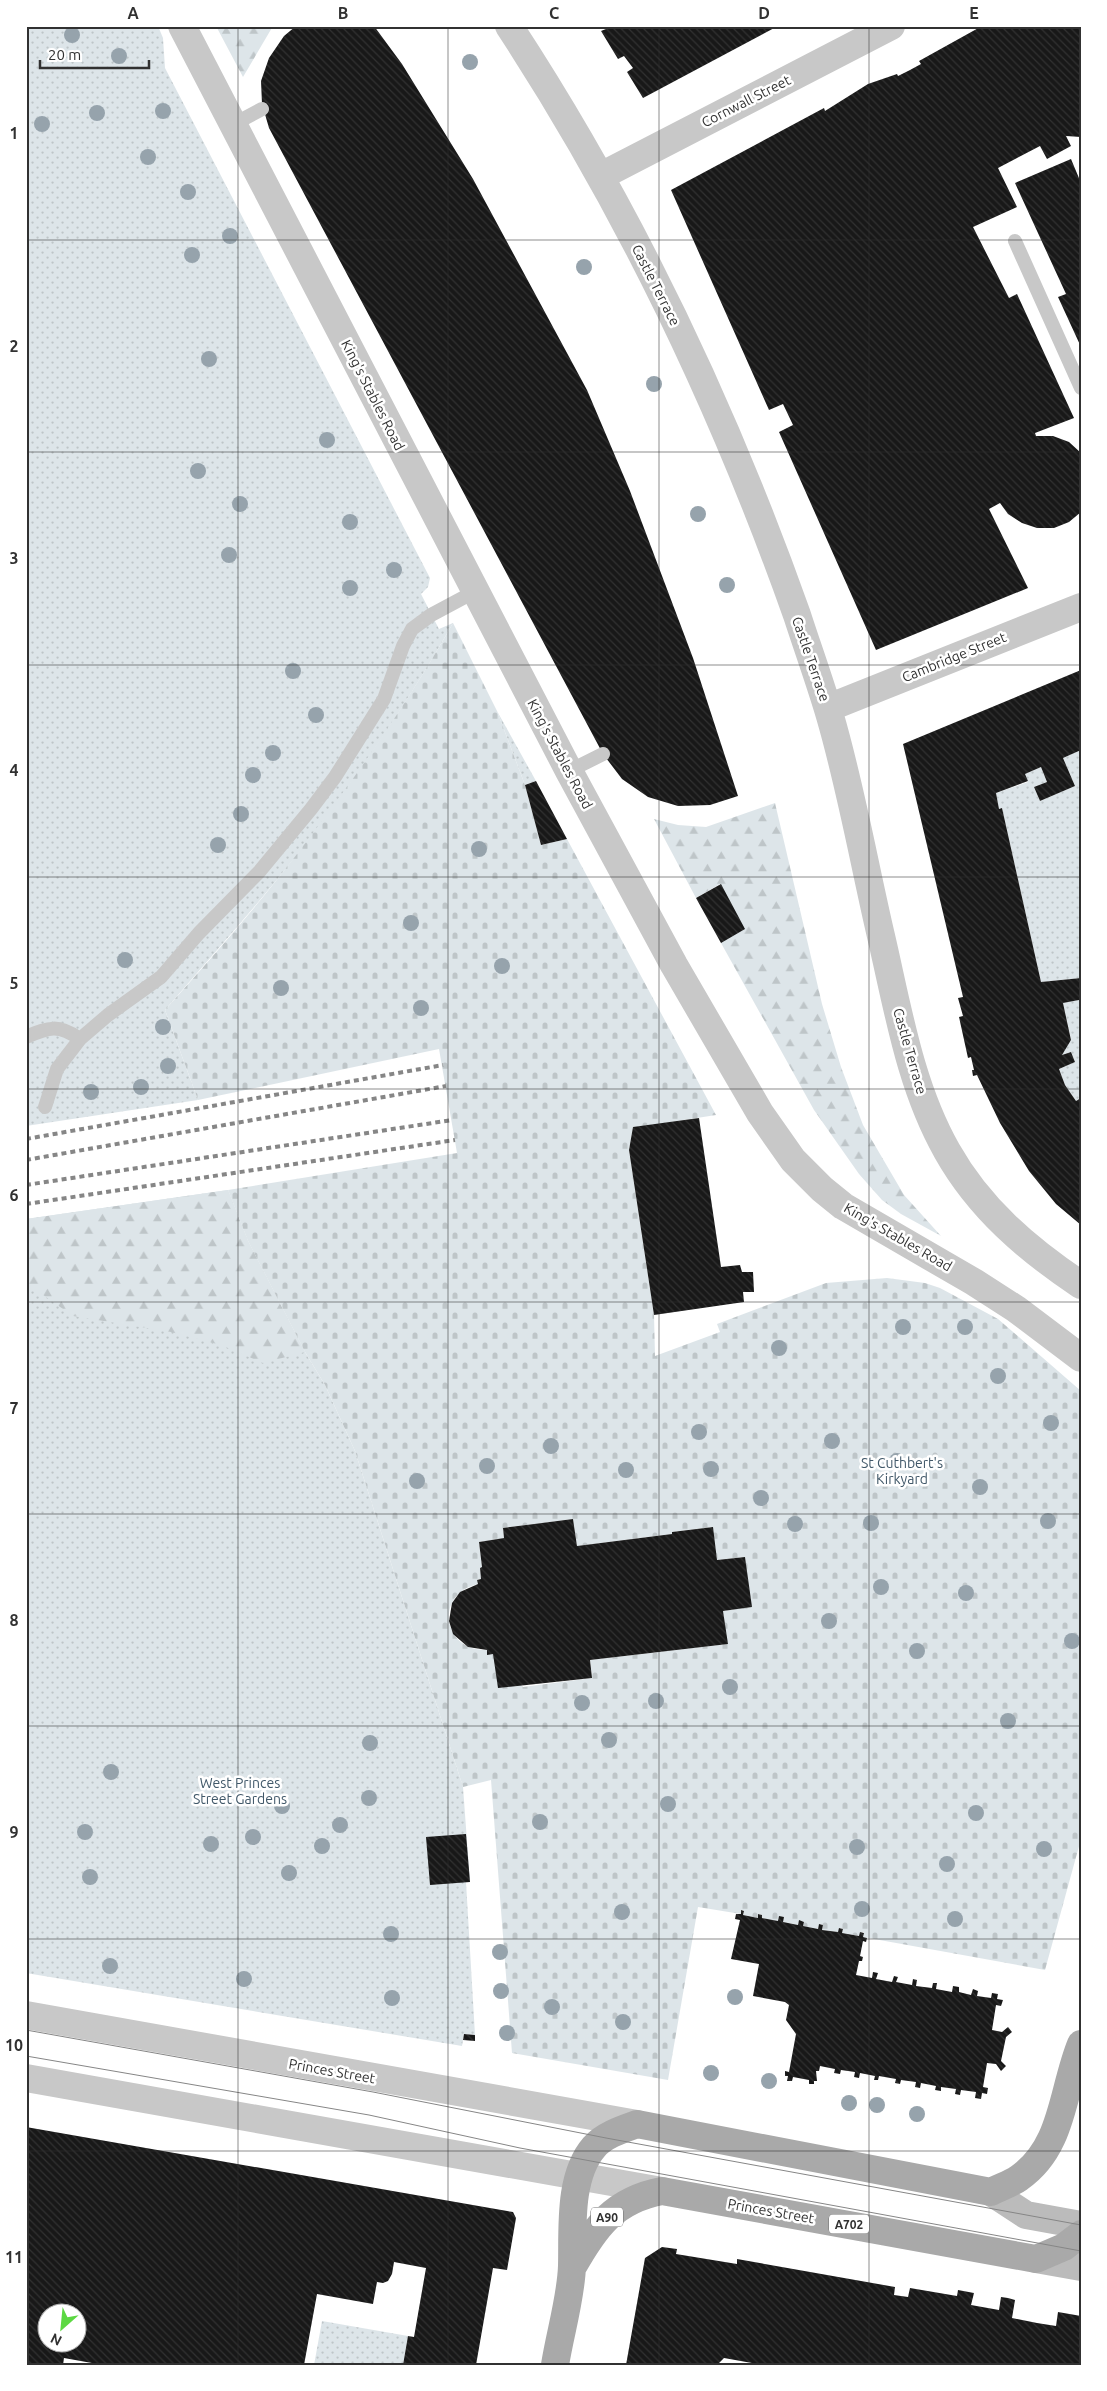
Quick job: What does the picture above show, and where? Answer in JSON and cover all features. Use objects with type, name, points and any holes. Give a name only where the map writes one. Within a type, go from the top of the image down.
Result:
[{"type":"main road","points":[[991,2192],[1017,2179],[1033,2167],[1046,2151],[1058,2122],[1080,2046]]},
{"type":"main road","name":"A90","points":[[555,2365],[572,2268],[571,2237],[574,2200],[580,2175],[594,2147],[622,2129],[637,2124]]},
{"type":"main road","name":"Princes Street","points":[[637,2124],[991,2192]]},
{"type":"main road","name":"A90","points":[[572,2268],[597,2227],[612,2212],[626,2202],[662,2191]]},
{"type":"main road","name":"Princes Street","points":[[662,2191],[1036,2258]]},
{"type":"main road","points":[[1036,2258],[1064,2247],[1081,2234]]},
{"type":"street","name":"King's Stables Road","points":[[182,26],[474,592],[569,771],[674,965],[760,1114],[793,1160],[822,1189],[869,1223],[988,1291],[1081,1358]]},
{"type":"street","name":"Castle Terrace","points":[[509,26],[552,92],[601,176],[686,344],[768,538],[828,708],[903,1034],[927,1111],[948,1152],[992,1214],[1012,1234],[1081,1285]]},
{"type":"street","name":"Cornwall Street","points":[[601,176],[891,26]]},
{"type":"street","name":"Cambridge Street","points":[[828,708],[1081,607]]},
{"type":"street","name":"Princes Street","points":[[26,2015],[637,2124]]},
{"type":"street","name":"Princes Street","points":[[26,2078],[662,2191]]},
{"type":"street","name":"Princes Street","points":[[991,2192],[1026,2215],[1081,2225]]},
{"type":"street","name":"Princes Street","points":[[1036,2258],[1081,2267]]},
{"type":"lane","points":[[234,124],[262,109]]},
{"type":"lane","points":[[1015,241],[1081,388]]},
{"type":"lane","points":[[45,1107],[57,1069],[80,1038],[108,1015],[161,977],[180,958],[199,933],[259,872],[335,777],[384,698],[403,646],[412,629],[431,615],[474,592]]},
{"type":"lane","points":[[569,771],[602,754]]},
{"type":"lane","points":[[26,1038],[48,1028],[66,1029],[80,1038]]},
{"type":"green space","points":[[26,26],[158,26],[163,38],[165,68],[430,578],[428,587],[421,594],[439,629],[453,623],[398,713],[318,828],[264,895],[165,1010],[198,1100],[26,1126]]},
{"type":"green space","points":[[216,26],[273,26],[243,77]]},
{"type":"green space","name":"St Cuthbert's Kirkyard","points":[[453,623],[497,711],[525,785],[541,845],[567,839],[716,1115],[633,1128],[629,1150],[654,1315],[655,1356],[720,1332],[717,1324],[826,1283],[887,1278],[925,1283],[940,1288],[998,1319],[1081,1391],[1081,1839],[1045,1970],[863,1937],[864,1932],[860,1932],[859,1936],[842,1933],[843,1929],[840,1928],[838,1932],[822,1930],[823,1925],[819,1924],[818,1929],[803,1926],[804,1922],[799,1921],[798,1925],[762,1918],[762,1915],[759,1914],[758,1918],[743,1915],[744,1911],[742,1910],[741,1914],[698,1907],[668,2080],[512,2053],[491,1780],[463,1787],[355,1451],[325,1385],[305,1352],[248,1241],[228,1190],[457,1153],[439,1049],[198,1100],[165,1010],[249,914],[318,826],[379,741]],"holes":[[[573,1519],[577,1546],[712,1527],[717,1560],[745,1557],[751,1607],[723,1611],[727,1644],[590,1660],[592,1678],[523,1687],[493,1654],[487,1654],[487,1650],[472,1648],[460,1642],[453,1632],[449,1621],[450,1610],[455,1599],[464,1590],[478,1584],[477,1580],[481,1579],[480,1568],[482,1567],[479,1542],[504,1538],[503,1528]]]},
{"type":"green space","points":[[497,711],[536,781],[525,785]]},
{"type":"green space","points":[[1081,750],[1081,978],[1041,982],[1002,808],[999,809],[996,793],[1028,782],[1025,774],[1041,767],[1047,782],[1034,787],[1040,801],[1075,786],[1063,758]]},
{"type":"green space","points":[[775,803],[822,1004],[841,1067],[863,1125],[904,1195],[941,1236],[901,1214],[882,1200],[859,1174],[814,1110],[721,943],[720,884],[696,898],[654,819],[678,825],[706,827]]},
{"type":"green space","points":[[1079,1000],[1081,1098],[1076,1101],[1065,1085],[1059,1069],[1075,1062],[1071,1052],[1062,1055],[1071,1039],[1063,1003]]},
{"type":"green space","name":"West Princes Street Gardens","points":[[228,1190],[248,1241],[305,1352],[325,1385],[355,1451],[463,1787],[470,1882],[466,1882],[475,2035],[464,2034],[462,2046],[26,1973],[26,1219]]},
{"type":"green space","points":[[228,1190],[248,1241],[305,1352],[263,1363],[221,1345],[171,1332],[73,1316],[26,1283],[26,1219]]},
{"type":"green space","points":[[322,2321],[408,2336],[403,2365],[314,2365]]},
{"type":"building","points":[[296,26],[374,26],[402,64],[473,179],[587,390],[630,491],[693,658],[738,796],[710,805],[678,806],[648,797],[622,779],[603,754],[269,128],[262,104],[261,81],[269,58],[284,36]]},
{"type":"building","points":[[604,26],[778,26],[643,98],[627,72],[633,68],[624,56],[618,59],[601,31],[606,29]]},
{"type":"building","points":[[982,26],[1081,26],[1081,137],[1066,136],[1071,146],[1047,159],[1040,146],[998,168],[1017,207],[973,227],[1009,298],[1017,294],[1074,418],[1035,433],[1036,436],[1053,436],[1069,442],[1081,453],[1081,512],[1069,522],[1054,528],[1037,528],[1022,523],[1008,514],[1000,503],[989,509],[1028,588],[876,650],[779,432],[793,425],[783,404],[769,410],[671,190],[824,108],[825,111],[868,84],[897,74],[898,76],[910,70],[921,64],[919,61]]},
{"type":"building","points":[[1071,159],[1081,183],[1081,347],[1058,297],[1066,294],[1015,183]]},
{"type":"building","points":[[1081,670],[1081,750],[1063,758],[1075,786],[1040,801],[1034,787],[1047,782],[1041,767],[1025,774],[1028,781],[996,793],[999,809],[1002,808],[1041,982],[1081,978],[1081,1006],[1079,1000],[1063,1003],[1071,1040],[1062,1055],[1071,1052],[1075,1062],[1059,1069],[1065,1085],[1076,1101],[1081,1098],[1081,1225],[1056,1204],[1029,1171],[1000,1123],[977,1075],[973,1076],[972,1070],[974,1070],[971,1057],[968,1058],[959,1017],[963,1016],[958,998],[963,997],[903,744]]},
{"type":"building","points":[[536,781],[567,839],[541,845],[525,785]]},
{"type":"building","points":[[721,884],[745,929],[721,943],[696,898]]},
{"type":"building","points":[[699,1118],[721,1267],[740,1265],[742,1272],[753,1272],[754,1292],[743,1292],[744,1302],[654,1315],[629,1150],[633,1127]]},
{"type":"building","points":[[573,1519],[577,1546],[713,1527],[717,1560],[745,1557],[752,1607],[723,1611],[728,1644],[590,1660],[592,1678],[498,1688],[493,1654],[487,1655],[487,1650],[468,1647],[453,1634],[449,1621],[452,1603],[460,1592],[478,1584],[477,1580],[481,1579],[480,1568],[482,1567],[479,1542],[504,1538],[503,1528]]},
{"type":"building","points":[[466,1834],[470,1882],[430,1885],[426,1837]]},
{"type":"building","points":[[741,1910],[744,1911],[743,1915],[758,1918],[758,1914],[762,1915],[762,1918],[778,1921],[779,1916],[784,1917],[783,1922],[798,1925],[799,1920],[804,1922],[803,1926],[818,1929],[819,1924],[823,1925],[822,1930],[838,1932],[839,1928],[843,1929],[842,1933],[859,1936],[860,1932],[864,1933],[863,1937],[867,1938],[866,1942],[863,1941],[860,1956],[863,1957],[862,1961],[859,1961],[856,1975],[872,1978],[873,1972],[878,1973],[876,1979],[892,1982],[894,1976],[898,1977],[896,1982],[912,1985],[913,1979],[917,1980],[916,1986],[932,1988],[933,1983],[937,1983],[936,1989],[952,1992],[953,1986],[959,1987],[959,1992],[971,1995],[973,1989],[978,1991],[977,1996],[991,1998],[992,1993],[998,1994],[997,1999],[1003,2000],[1001,2006],[996,2005],[992,2030],[1002,2032],[1008,2027],[1012,2032],[1006,2037],[1001,2061],[1006,2066],[1001,2071],[996,2064],[987,2063],[983,2087],[988,2088],[987,2094],[982,2093],[981,2099],[975,2098],[976,2092],[961,2090],[960,2095],[955,2094],[956,2089],[941,2087],[941,2091],[935,2090],[936,2086],[921,2083],[920,2088],[915,2087],[916,2082],[901,2080],[900,2084],[895,2083],[896,2079],[879,2076],[878,2080],[874,2080],[875,2076],[860,2073],[859,2078],[854,2077],[855,2072],[841,2070],[840,2074],[834,2073],[835,2069],[820,2066],[819,2071],[816,2071],[817,2081],[814,2081],[814,2084],[809,2084],[809,2080],[793,2077],[792,2081],[787,2081],[788,2076],[785,2076],[785,2071],[789,2072],[796,2034],[786,2020],[789,2005],[785,2002],[753,1996],[759,1964],[731,1959],[740,1920],[735,1919],[736,1914],[741,1914]]},
{"type":"building","points":[[464,2034],[475,2035],[475,2041],[463,2040]]},
{"type":"building","points":[[26,2127],[513,2212],[516,2218],[507,2270],[493,2268],[476,2365],[403,2365],[408,2336],[414,2337],[426,2268],[394,2262],[392,2274],[388,2281],[383,2283],[377,2282],[373,2304],[317,2294],[304,2365],[103,2365],[64,2358],[63,2365],[26,2365]]},
{"type":"building","points":[[662,2247],[677,2249],[676,2254],[737,2264],[737,2259],[895,2287],[894,2295],[908,2297],[910,2288],[957,2296],[958,2290],[974,2293],[971,2305],[999,2310],[1001,2297],[1008,2298],[1015,2300],[1012,2318],[1037,2323],[1056,2326],[1058,2312],[1081,2316],[1081,2365],[763,2365],[724,2358],[717,2365],[626,2365],[645,2258]]},
{"type":"tram line","points":[[26,2030],[373,2092],[606,2138],[1081,2225]]},
{"type":"tram line","points":[[26,2056],[369,2115],[520,2148],[1081,2251]]},
{"type":"railway","points":[[26,1139],[443,1065]]},
{"type":"railway","points":[[26,1160],[446,1086]]},
{"type":"railway","points":[[26,1185],[452,1120]]},
{"type":"railway","points":[[26,1204],[455,1140]]}]
